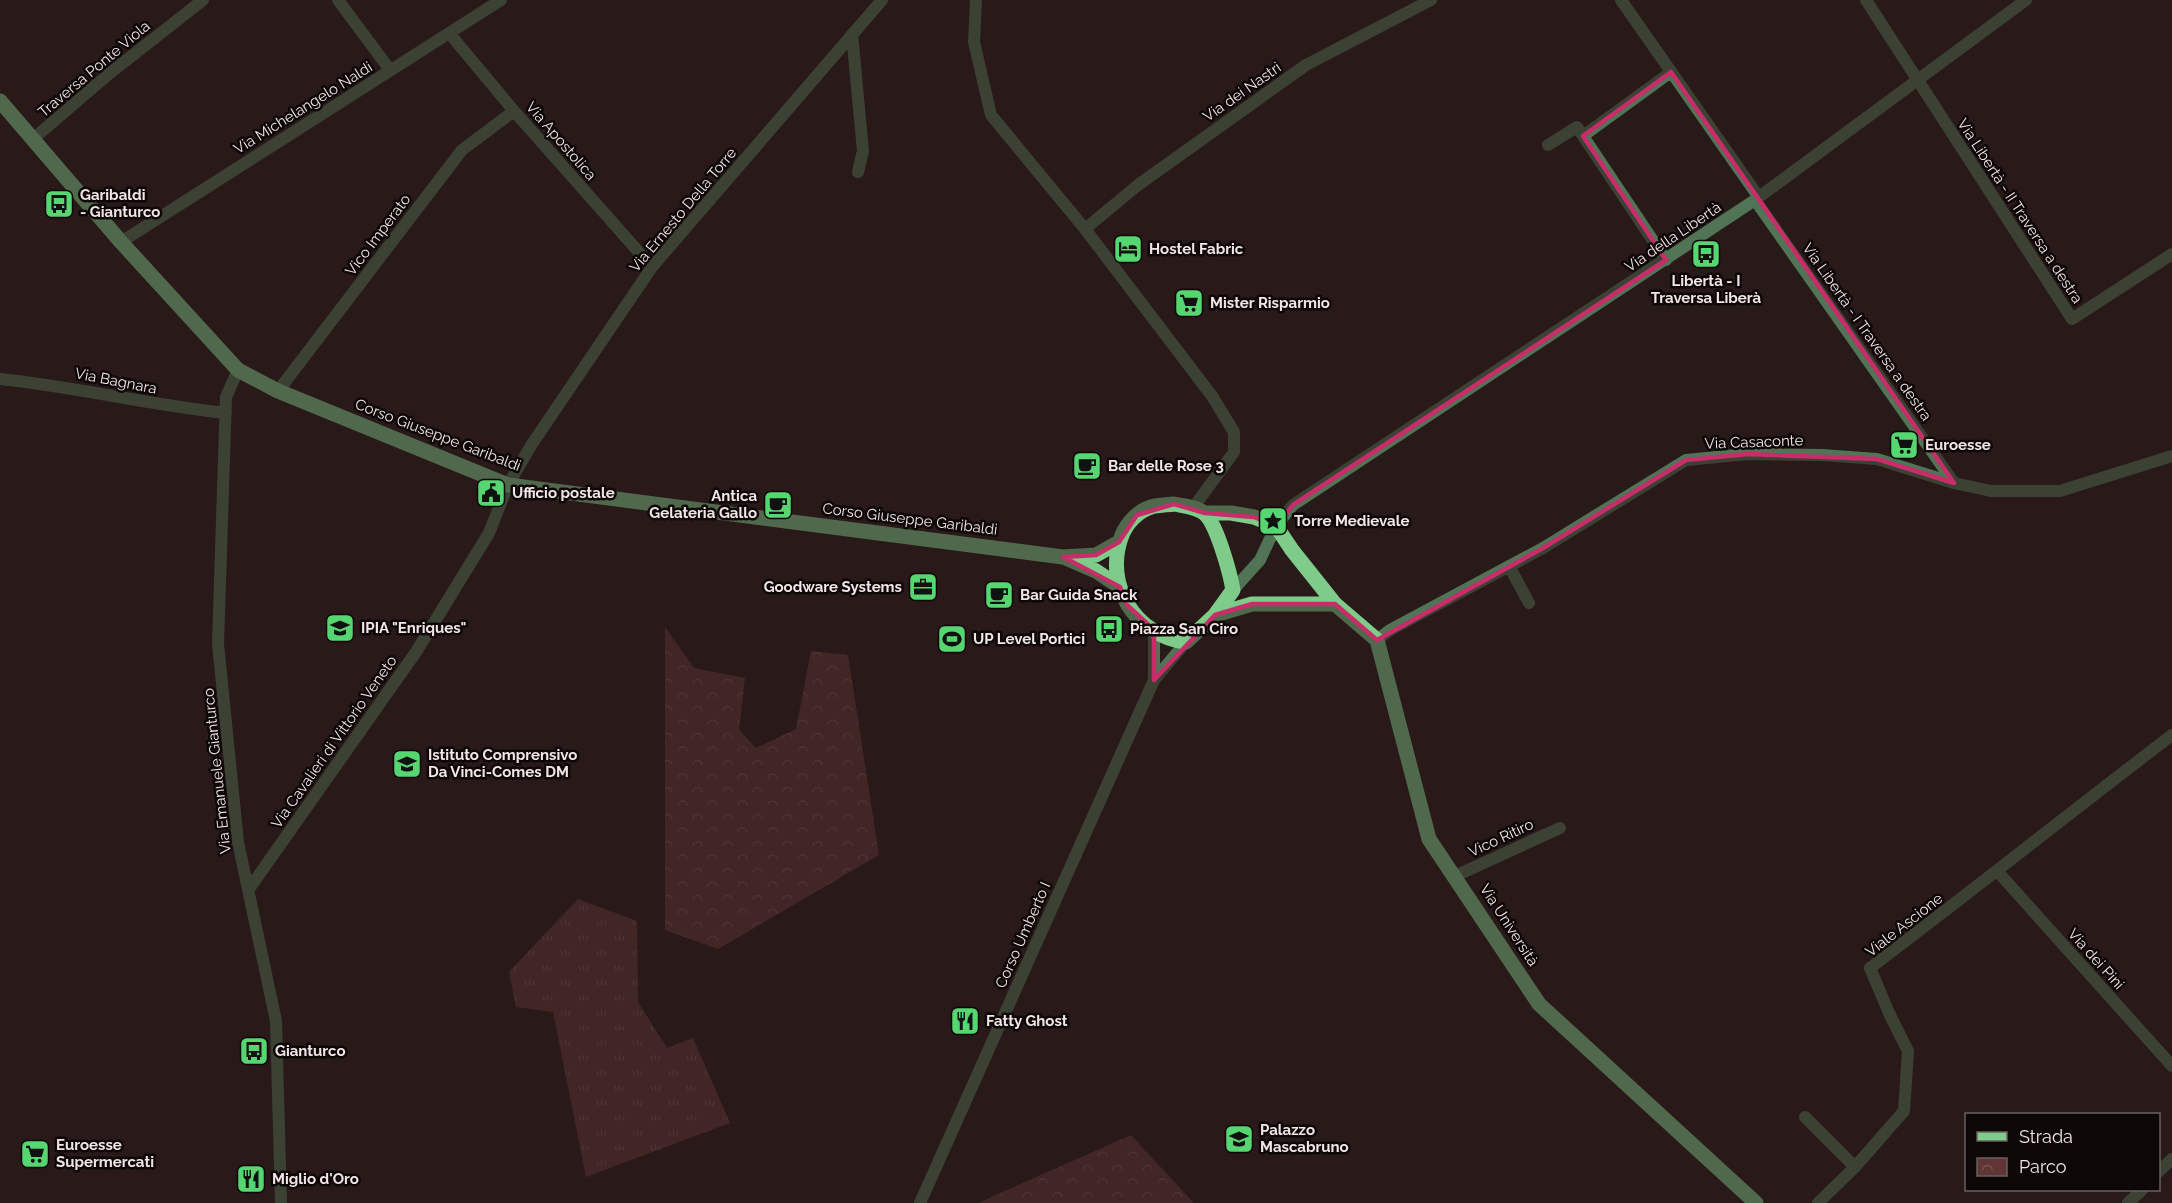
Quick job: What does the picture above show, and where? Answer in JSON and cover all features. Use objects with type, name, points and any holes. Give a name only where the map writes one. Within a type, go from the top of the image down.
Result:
[{"type":"main road","name":"Corso Giuseppe Garibaldi","points":[[0,101],[121,242],[238,370],[278,391],[508,485],[1063,557],[1095,555],[1119,542]]},
{"type":"main road","points":[[1199,510],[1216,534],[1233,590],[1215,615],[1186,642],[1172,640],[1144,625],[1127,605],[1116,574],[1119,542],[1125,527],[1137,515],[1150,507],[1174,504],[1199,510],[1254,517],[1276,526],[1335,604],[1377,640]]},
{"type":"main road","name":"Corso Giuseppe Garibaldi","points":[[1063,557],[1096,571],[1120,587]]},
{"type":"main road","points":[[1215,615],[1252,604],[1335,604]]},
{"type":"main road","name":"Via Università","points":[[1377,640],[1428,839],[1539,1004],[1756,1203]]},
{"type":"street","name":"Traversa Ponte Viola","points":[[33,139],[110,73],[203,0]]},
{"type":"street","points":[[338,0],[390,70]]},
{"type":"street","name":"Via Michelangelo Naldi","points":[[121,242],[501,0]]},
{"type":"street","name":"Via Ernesto Della Torre","points":[[508,485],[532,444],[652,267],[882,0]]},
{"type":"street","points":[[976,0],[974,42],[991,115],[1085,229],[1212,396],[1234,432],[1234,452],[1199,510]]},
{"type":"street","name":"Via dei Nastri","points":[[1085,229],[1138,185],[1306,65],[1431,0]]},
{"type":"street","name":"Via Libertà - I Traversa a destra","points":[[1622,0],[1954,483]]},
{"type":"street","points":[[1866,0],[1918,79]]},
{"type":"street","name":"Via della Libertà","points":[[1233,590],[1260,561],[1276,526],[1293,505],[1666,260],[1756,198],[2026,0]]},
{"type":"street","name":"Via Apostolica","points":[[449,33],[514,111],[652,267]]},
{"type":"street","points":[[852,34],[863,151],[858,172]]},
{"type":"street","points":[[1583,136],[1671,72]]},
{"type":"street","name":"Via Libertà - II Traversa a destra","points":[[1918,79],[2072,319],[2172,254]]},
{"type":"street","name":"Vico Imperato","points":[[278,391],[462,150],[514,111]]},
{"type":"street","points":[[1548,145],[1576,127],[1666,260]]},
{"type":"street","name":"Via Emanuele Gianturco","points":[[238,370],[226,397],[218,644],[238,842],[276,1021],[282,1203]]},
{"type":"street","name":"Via Bagnara","points":[[0,380],[49,384],[178,408],[226,413]]},
{"type":"street","name":"Via Casaconte","points":[[1377,640],[1390,630],[1552,542],[1686,460],[1748,454],[1822,454],[1877,459],[1954,483],[1991,491],[2060,491],[2170,460]]},
{"type":"street","name":"Via Cavalieri di Vittorio Veneto","points":[[249,889],[416,652],[489,533],[508,485]]},
{"type":"street","points":[[1509,566],[1529,603]]},
{"type":"street","name":"Corso Umberto I","points":[[1154,630],[1154,680]]},
{"type":"street","name":"Corso Umberto I","points":[[920,1203],[1154,680],[1186,642]]},
{"type":"street","name":"Viale Ascione","points":[[1818,1203],[1855,1167],[1904,1112],[1908,1051],[1888,1013],[1870,968],[1998,872],[2069,813],[2172,735]]},
{"type":"street","name":"Vico Ritiro","points":[[1455,876],[1560,828]]},
{"type":"street","name":"Via dei Pini","points":[[1998,872],[2172,1066]]},
{"type":"street","points":[[1805,1117],[1855,1167]]},
{"type":"street","points":[[2160,1171],[2172,1159]]},
{"type":"street","points":[[2128,1203],[2141,1191]]},
{"type":"highlighted area","points":[[1671,72],[1954,483],[1877,459],[1748,454],[1686,460],[1543,548],[1377,640],[1335,604],[1252,604],[1215,615],[1154,680],[1154,630],[1127,605],[1120,587],[1063,557],[1096,555],[1119,542],[1137,515],[1174,504],[1205,513],[1254,517],[1276,526],[1293,505],[1666,260],[1583,136]]},
{"type":"green space","points":[[665,627],[694,668],[745,678],[739,730],[756,748],[796,729],[811,651],[848,655],[879,855],[718,949],[665,930]]},
{"type":"green space","points":[[578,899],[637,921],[638,1002],[667,1048],[693,1038],[730,1123],[586,1177],[553,1012],[516,1007],[509,972]]},
{"type":"green space","points":[[1131,1135],[1194,1203],[978,1203]]},
{"type":"place","name":"Garibaldi - Gianturco","points":[[59,204]]},
{"type":"place","name":"Hostel Fabric","points":[[1128,249]]},
{"type":"place","name":"Libertà - I Traversa Liberà","points":[[1706,254]]},
{"type":"place","name":"Mister Risparmio","points":[[1189,303]]},
{"type":"place","name":"Euroesse","points":[[1904,445]]},
{"type":"place","name":"Bar delle Rose 3","points":[[1087,466]]},
{"type":"place","name":"Ufficio postale","points":[[491,493]]},
{"type":"place","name":"Antica Gelateria Gallo","points":[[778,505]]},
{"type":"place","name":"Torre Medievale","points":[[1273,521]]},
{"type":"place","name":"Goodware Systems","points":[[923,587]]},
{"type":"place","name":"Bar Guida Snack","points":[[999,595]]},
{"type":"place","name":"IPIA \"Enriques\"","points":[[340,628]]},
{"type":"place","name":"Piazza San Ciro","points":[[1109,629]]},
{"type":"place","name":"UP Level Portici","points":[[952,639]]},
{"type":"place","name":"Istituto Comprensivo Da Vinci-Comes DM","points":[[407,764]]},
{"type":"place","name":"Fatty Ghost","points":[[965,1021]]},
{"type":"place","name":"Gianturco","points":[[254,1051]]},
{"type":"place","name":"Palazzo Mascabruno","points":[[1239,1139]]},
{"type":"place","name":"Euroesse Supermercati","points":[[35,1154]]},
{"type":"place","name":"Miglio d'Oro","points":[[251,1179]]}]
